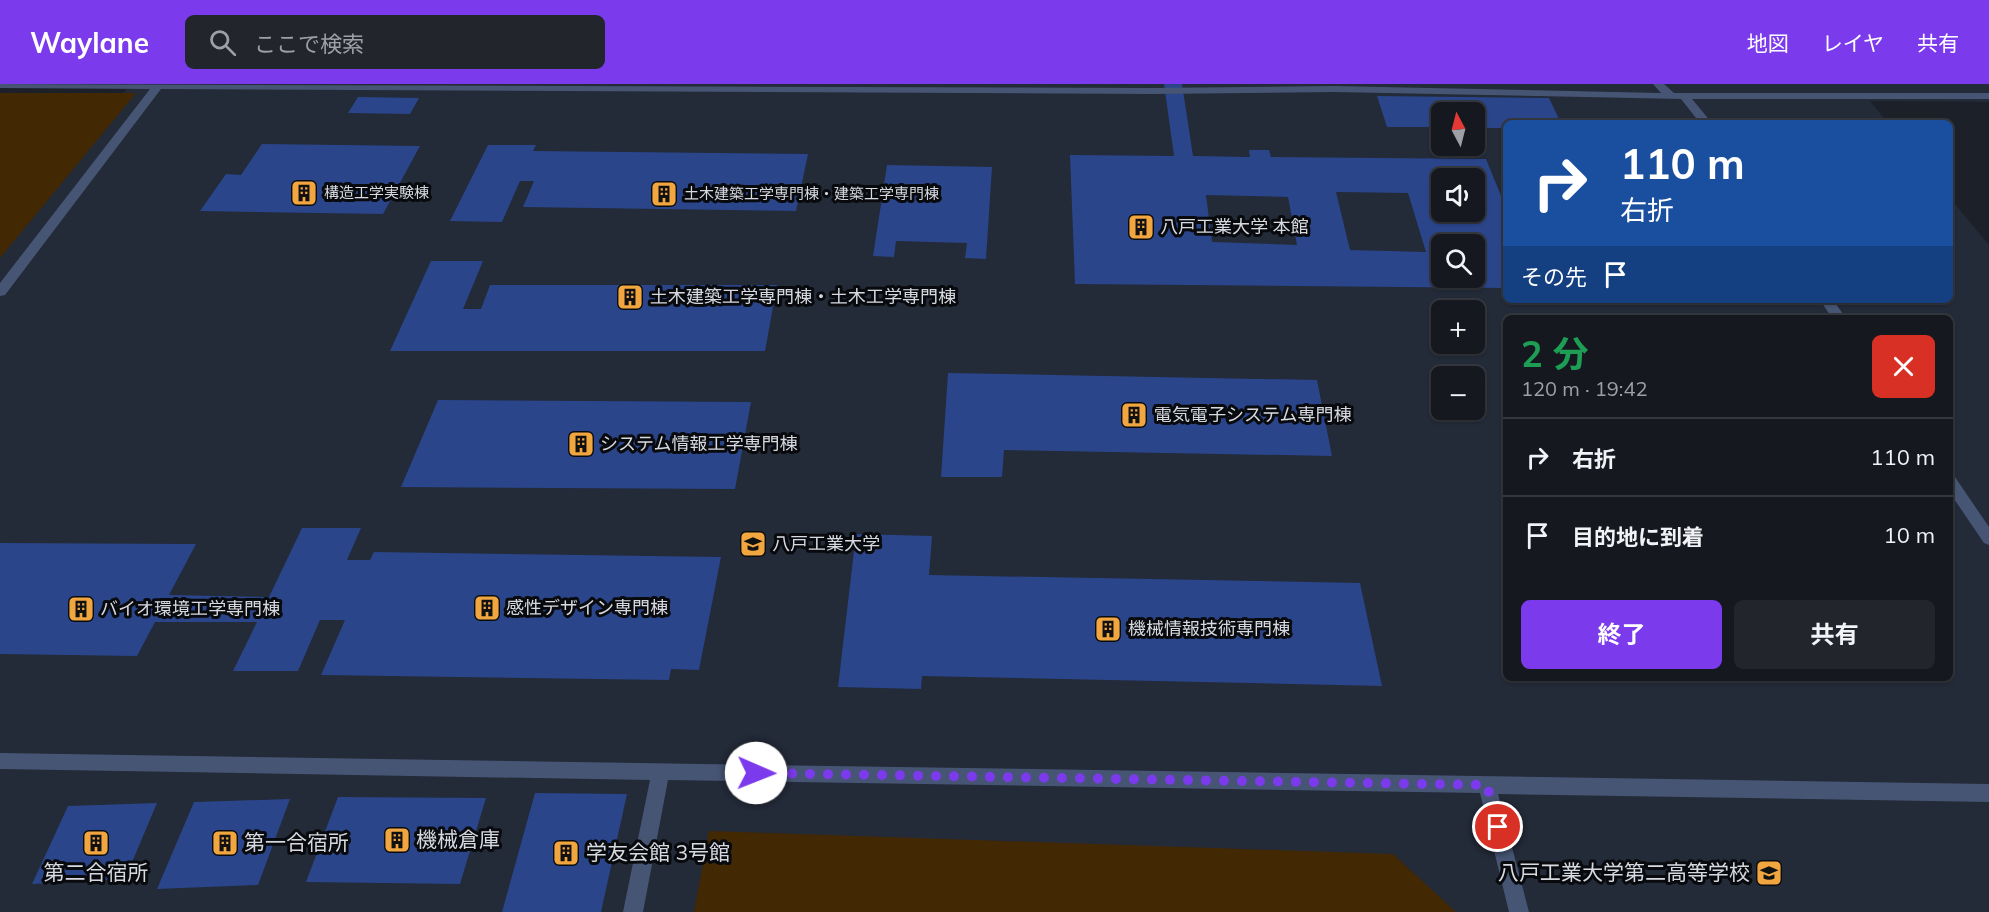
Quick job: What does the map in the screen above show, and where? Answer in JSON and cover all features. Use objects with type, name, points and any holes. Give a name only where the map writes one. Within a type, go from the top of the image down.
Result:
[{"type":"street","points":[[1140,84],[1152,91]]},
{"type":"street","points":[[1658,84],[1671,96]]},
{"type":"street","points":[[1967,84],[1983,96]]},
{"type":"street","points":[[0,85],[1152,91],[1333,86],[1671,96],[1983,96]]},
{"type":"street","points":[[0,292],[159,85]]},
{"type":"street","points":[[1684,96],[1704,120]]},
{"type":"street","points":[[1953,485],[1989,539]]},
{"type":"street","points":[[0,761],[1989,793]]},
{"type":"street","points":[[633,912],[661,772]]},
{"type":"street","points":[[1487,785],[1519,912]]},
{"type":"shaded area","name":"八戸工業大学","points":[[131,84],[1989,84],[1989,102],[1870,101],[1886,120],[1503,120],[1503,303],[1953,303],[1953,202],[1989,245],[1989,912],[0,912],[0,240]]},
{"type":"shaded area","points":[[0,93],[136,93],[0,258]]},
{"type":"shaded area","points":[[709,831],[1393,854],[1456,912],[694,912]]},
{"type":"building","name":"八戸工業大学 本館","points":[[1164,84],[1182,84],[1193,156],[1250,157],[1249,150],[1269,150],[1271,157],[1486,159],[1503,201],[1503,288],[1485,288],[1485,234],[1431,234],[1431,287],[1075,284],[1070,155],[1174,156]],"holes":[[[1336,192],[1408,193],[1426,252],[1350,250]],[[1206,195],[1288,197],[1297,245],[1212,242]]]},
{"type":"building","points":[[1377,96],[1549,98],[1560,120],[1503,120],[1503,128],[1485,128],[1485,102],[1431,102],[1431,127],[1387,127]]},
{"type":"building","points":[[358,97],[419,98],[410,114],[348,113]]},
{"type":"building","name":"構造工学実験棟","points":[[262,144],[420,146],[383,214],[200,211],[226,174],[241,175]]},
{"type":"building","name":"土木建築工学専門棟・建築工学専門棟","points":[[488,145],[536,145],[533,151],[808,154],[796,211],[523,207],[534,181],[520,181],[502,222],[450,221]]},
{"type":"building","points":[[887,165],[992,167],[986,259],[965,258],[967,243],[896,241],[894,257],[873,256]]},
{"type":"building","name":"土木建築工学専門棟・土木工学専門棟","points":[[431,261],[483,261],[463,309],[481,309],[490,285],[777,285],[765,351],[390,351]]},
{"type":"building","name":"電気電子システム専門棟","points":[[948,373],[1317,380],[1332,456],[1004,450],[1002,477],[941,477]]},
{"type":"building","name":"システム情報工学専門棟","points":[[438,400],[751,402],[735,489],[401,487]]},
{"type":"building","name":"感性デザイン専門棟","points":[[302,528],[361,528],[347,560],[370,560],[374,552],[721,557],[699,670],[671,669],[669,680],[321,675],[345,620],[320,620],[298,671],[233,671],[257,622],[155,622],[137,656],[0,654],[0,543],[196,544],[169,595],[269,597]]},
{"type":"building","name":"機械情報技術専門棟","points":[[856,534],[932,536],[929,575],[1360,583],[1382,686],[922,676],[921,689],[838,687]]},
{"type":"building","name":"学友会館 3号館","points":[[535,793],[627,794],[601,912],[502,912]]},
{"type":"building","name":"機械倉庫","points":[[338,797],[486,798],[460,884],[306,882]]},
{"type":"building","name":"第一合宿所","points":[[290,799],[258,885],[157,889],[194,802]]},
{"type":"building","name":"第二合宿所","points":[[157,803],[125,879],[32,884],[68,806]]},
{"type":"place","name":"構造工学実験棟","points":[[304,193]]},
{"type":"place","name":"土木建築工学専門棟・建築工学専門棟","points":[[664,194]]},
{"type":"place","name":"八戸工業大学 本館","points":[[1141,227]]},
{"type":"place","name":"土木建築工学専門棟・土木工学専門棟","points":[[630,297]]},
{"type":"place","name":"電気電子システム専門棟","points":[[1134,415]]},
{"type":"place","name":"システム情報工学専門棟","points":[[581,444]]},
{"type":"place","name":"八戸工業大学","points":[[753,544]]},
{"type":"place","name":"感性デザイン専門棟","points":[[487,608]]},
{"type":"place","name":"バイオ環境工学専門棟","points":[[81,609]]},
{"type":"place","name":"機械情報技術専門棟","points":[[1108,629]]},
{"type":"place","name":"機械倉庫","points":[[397,840]]},
{"type":"place","name":"第二合宿所","points":[[96,843]]},
{"type":"place","name":"第一合宿所","points":[[225,843]]},
{"type":"place","name":"学友会館 3号館","points":[[566,853]]},
{"type":"place","name":"八戸工業大学第二高等学校","points":[[1769,873]]},
{"type":"route","points":[[756,773],[1487,785],[1498,827]]}]
